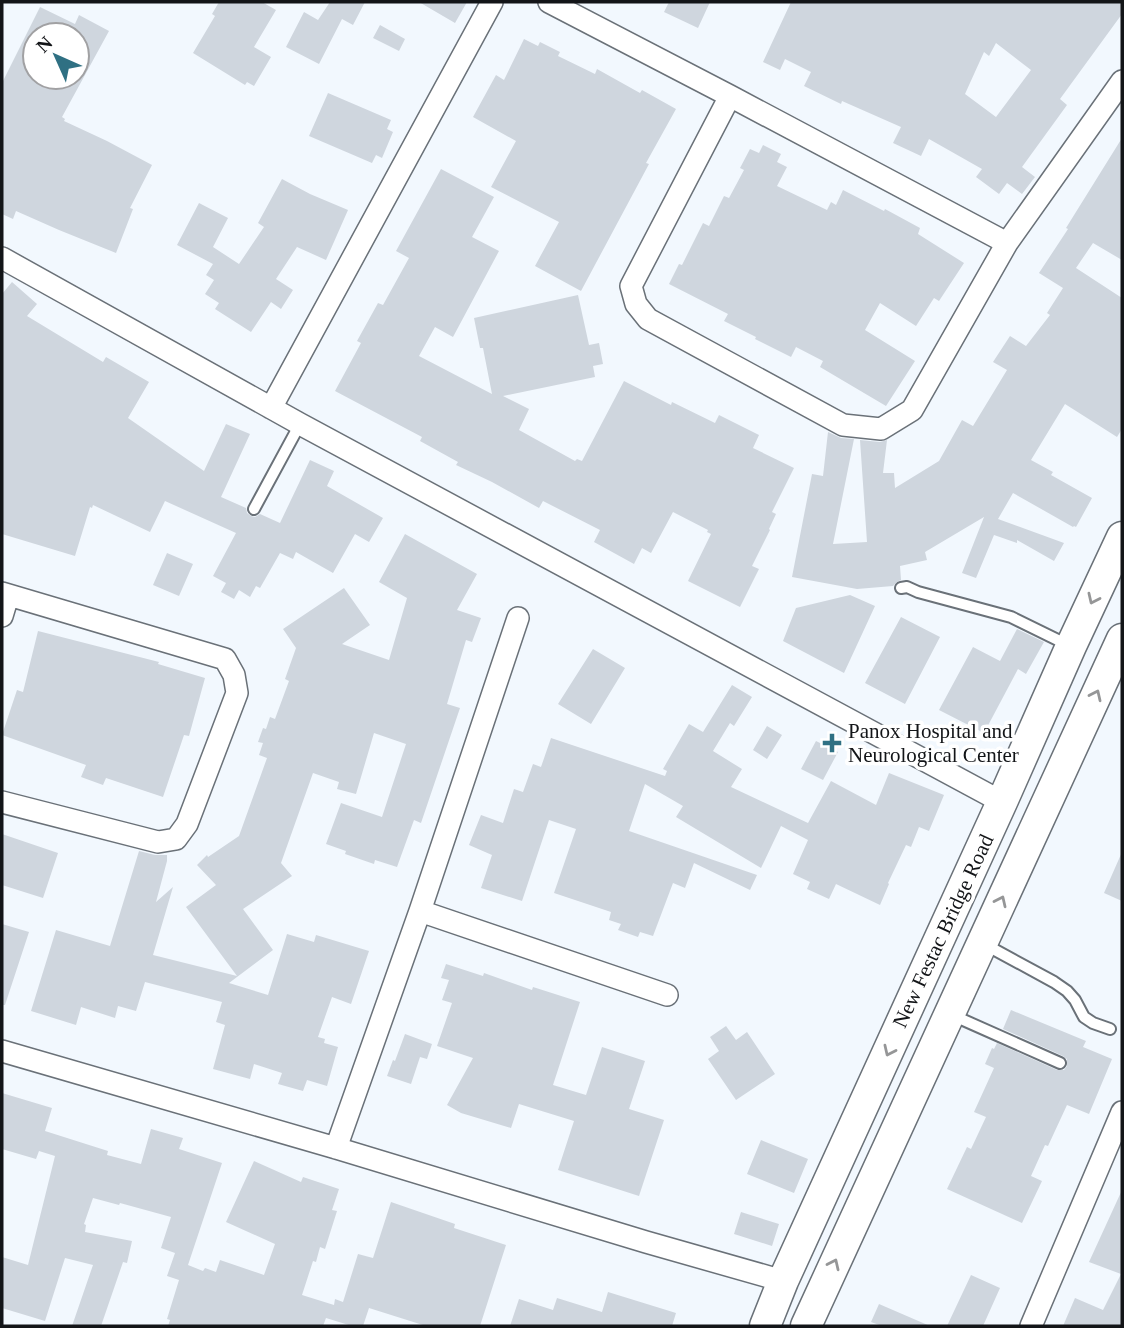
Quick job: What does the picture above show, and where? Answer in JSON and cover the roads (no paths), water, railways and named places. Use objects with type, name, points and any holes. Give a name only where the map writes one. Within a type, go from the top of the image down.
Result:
[{"type":"main road","name":"New Festac Bridge Road","points":[[765,1326],[1070,646],[1122,537]]},
{"type":"main road","name":"New Festac Bridge Road","points":[[806,1326],[1122,639]]},
{"type":"street","points":[[271,408],[492,2]]},
{"type":"street","points":[[549,2],[1007,243]]},
{"type":"street","points":[[730,96],[631,285],[636,304],[648,319],[843,425],[881,429],[912,410],[1007,243],[1122,81]]},
{"type":"street","points":[[2,258],[300,424],[1002,802]]},
{"type":"street","points":[[2,616],[5,594],[225,659],[234,675],[237,693],[187,824],[176,839],[158,842],[2,802]]},
{"type":"street","points":[[336,1148],[420,911],[518,618]]},
{"type":"street","points":[[420,911],[667,995]]},
{"type":"street","points":[[2,1051],[783,1281]]},
{"type":"street","points":[[1031,1326],[1122,1112]]},
{"type":"lane","points":[[254,509],[300,424]]},
{"type":"lane","points":[[901,588],[906,587],[1011,617],[1070,646]]},
{"type":"lane","points":[[982,943],[1054,982],[1075,1000],[1084,1017],[1110,1029]]},
{"type":"lane","points":[[949,1013],[1060,1063]]},
{"type":"place","name":"Panox Hospital and Neurological Center","points":[[832,743]]}]
